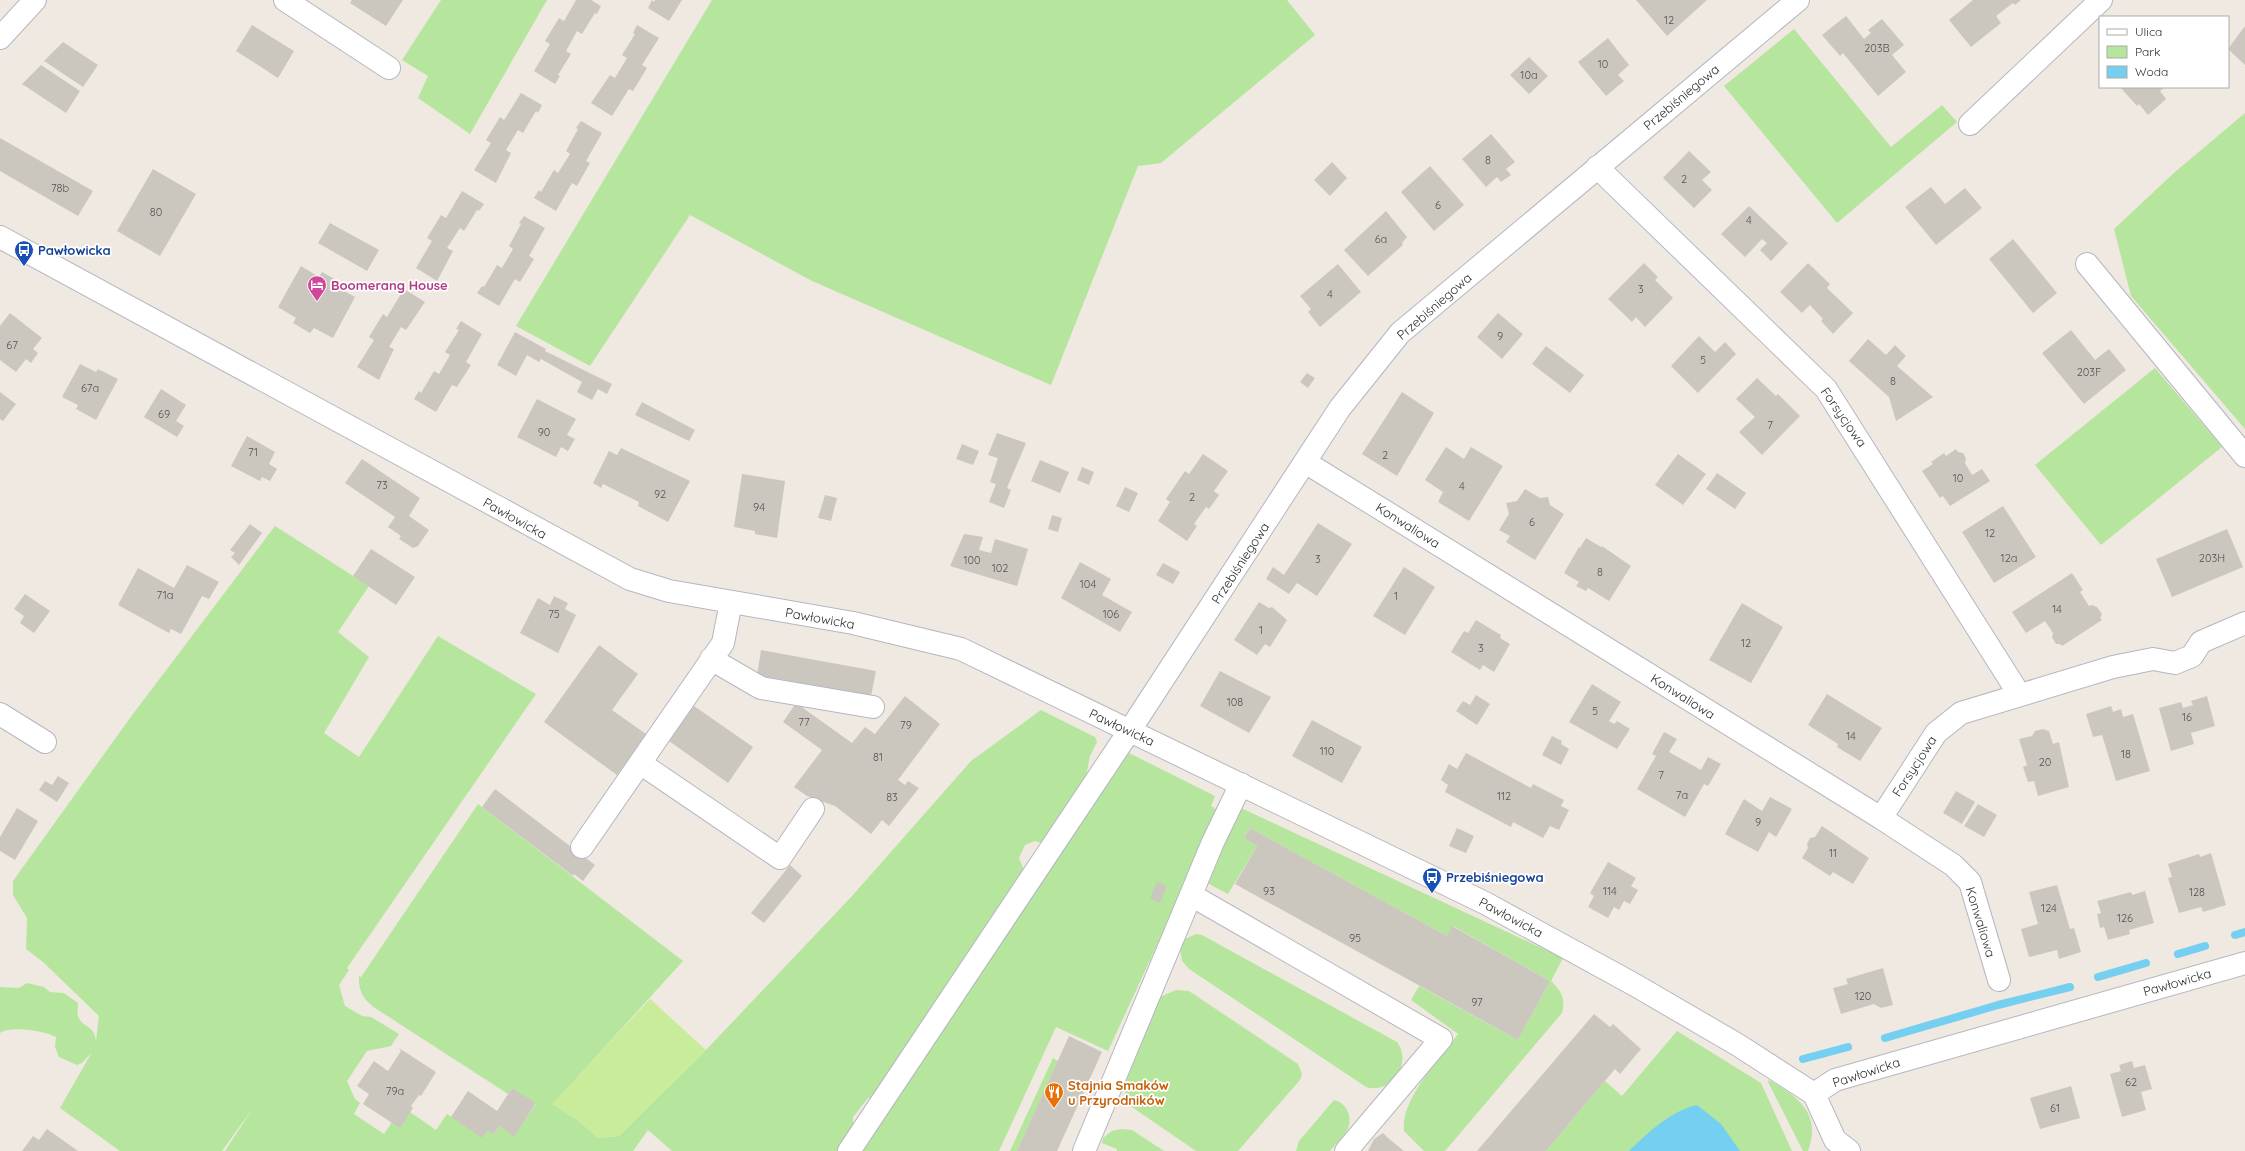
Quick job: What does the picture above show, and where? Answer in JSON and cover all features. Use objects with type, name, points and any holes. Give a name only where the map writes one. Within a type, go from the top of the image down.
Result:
[{"type":"street","points":[[0,38],[35,0]]},
{"type":"street","points":[[285,0],[389,68]]},
{"type":"street","points":[[1970,124],[2101,0]]},
{"type":"street","name":"Przebiśniegowa","points":[[849,1151],[1130,730],[1340,408],[1400,333],[1597,167],[1785,4]]},
{"type":"street","name":"Forsycjowa","points":[[1597,167],[1826,389],[2020,694]]},
{"type":"street","name":"Pawłowicka","points":[[0,237],[270,382],[601,565],[633,581],[669,590],[731,602],[853,623],[961,649],[1241,784],[1531,927],[1738,1045],[1814,1094],[1835,1080],[2245,963]]},
{"type":"street","points":[[2087,264],[2245,456]]},
{"type":"street","name":"Konwaliowa","points":[[1305,462],[1880,818],[1953,865],[1970,882],[1999,980]]},
{"type":"street","points":[[582,847],[711,659],[723,644],[731,602]]},
{"type":"street","name":"Forsycjowa","points":[[1880,818],[1936,733],[1961,713],[2113,667],[2153,659],[2174,664],[2192,656],[2201,642],[2245,623]]},
{"type":"street","points":[[711,659],[761,688],[874,707]]},
{"type":"street","points":[[0,714],[45,742]]},
{"type":"street","points":[[640,763],[780,858],[813,809]]},
{"type":"street","points":[[1084,1151],[1213,842],[1241,784]]},
{"type":"street","points":[[1191,895],[1441,1039],[1346,1151]]},
{"type":"street","points":[[1814,1094],[1837,1147]]},
{"type":"green space","points":[[441,0],[547,0],[470,134],[418,98],[428,76],[402,60]]},
{"type":"green space","points":[[712,0],[1287,0],[1315,35],[1161,163],[1138,166],[1051,385],[812,281],[690,215],[590,366],[516,326]]},
{"type":"green space","points":[[1794,29],[1891,147],[1942,105],[1957,122],[1837,223],[1724,86]]},
{"type":"green space","points":[[2245,113],[2245,429],[2131,296],[2114,229],[2175,172]]},
{"type":"green space","points":[[2155,368],[2222,447],[2101,545],[2035,465]]},
{"type":"green space","points":[[275,526],[369,586],[338,632],[369,657],[324,733],[359,757],[438,636],[536,694],[347,968],[349,970],[339,985],[345,1006],[362,1016],[371,1017],[399,1034],[391,1046],[367,1051],[347,1081],[355,1099],[360,1103],[354,1114],[384,1134],[392,1122],[410,1112],[436,1130],[447,1114],[482,1137],[487,1131],[493,1135],[499,1126],[514,1136],[536,1104],[512,1088],[508,1094],[375,1008],[362,995],[359,981],[359,976],[361,977],[478,804],[683,961],[553,1104],[579,1121],[598,1138],[619,1136],[706,1050],[853,895],[971,761],[1041,710],[1095,737],[1097,742],[1090,756],[1086,777],[1044,844],[1035,841],[1025,845],[1019,858],[1025,872],[875,1096],[868,1098],[853,1117],[853,1129],[838,1151],[672,1151],[648,1130],[633,1151],[225,1151],[253,1108],[222,1151],[120,1151],[60,1108],[92,1052],[82,1063],[77,1065],[59,1057],[55,1047],[56,1037],[37,1031],[19,1029],[11,1029],[0,1033],[0,987],[19,988],[27,983],[44,987],[50,992],[64,993],[78,1003],[78,1016],[82,1023],[93,1032],[96,1041],[99,1016],[43,962],[26,949],[27,918],[13,895],[13,881],[130,718]]},
{"type":"green space","points":[[1127,752],[1215,796],[1211,806],[1219,811],[1108,1051],[1056,1027],[999,1151],[859,1151]]},
{"type":"green space","points":[[1241,808],[1563,958],[1551,981],[1562,995],[1562,1013],[1445,1151],[1424,1151],[1404,1131],[1404,1119],[1408,1106],[1415,1093],[1432,1067],[1458,1034],[1411,1000],[1419,986],[1518,1040],[1550,981],[1453,926],[1447,936],[1250,828],[1244,838],[1257,846],[1228,894],[1207,883],[1233,818]]},
{"type":"green space","points":[[1196,934],[1202,935],[1397,1042],[1401,1050],[1402,1059],[1401,1068],[1397,1075],[1391,1082],[1384,1086],[1375,1088],[1366,1087],[1189,969],[1182,961],[1180,947],[1185,939]]},
{"type":"green space","points":[[1176,990],[1189,991],[1298,1064],[1302,1074],[1300,1080],[1238,1151],[1196,1151],[1132,1107],[1125,1096],[1124,1086],[1158,1001],[1162,996]]},
{"type":"green space","points":[[650,999],[706,1050],[619,1136],[598,1138],[579,1121],[552,1104]]},
{"type":"green space","points":[[1677,1031],[1761,1083],[1792,1151],[1546,1151],[1605,1081],[1622,1096]]},
{"type":"green space","points":[[1053,1058],[1058,1061],[1017,1151],[1010,1151]]},
{"type":"green space","points":[[1769,1080],[1780,1086],[1798,1100],[1805,1108],[1812,1127],[1812,1138],[1808,1151],[1803,1151],[1768,1082]]},
{"type":"green space","points":[[1334,1100],[1338,1101],[1345,1107],[1349,1115],[1349,1124],[1345,1134],[1330,1151],[1296,1151],[1299,1141]]},
{"type":"green space","points":[[1122,1129],[1132,1130],[1164,1151],[1117,1151],[1117,1149],[1102,1143],[1103,1138],[1112,1131]]},
{"type":"water","points":[[1697,1105],[1721,1124],[1740,1151],[1629,1151],[1669,1117]]},
{"type":"building","points":[[352,0],[403,0],[386,26],[350,3]]},
{"type":"building","points":[[576,0],[591,0],[601,6],[582,34],[577,31],[566,51],[571,54],[558,75],[560,76],[555,84],[534,71],[550,44],[545,41],[559,18],[564,21]]},
{"type":"building","points":[[652,0],[654,2],[655,0],[682,0],[669,21],[648,8]]},
{"type":"building","points":[[1636,0],[1707,0],[1667,36]]},
{"type":"building","points":[[1973,0],[2021,0],[2015,5],[2013,3],[1996,16],[2001,23],[1971,47],[1949,20]]},
{"type":"building","points":[[1846,16],[1864,39],[1871,33],[1868,30],[1882,19],[1904,45],[1892,55],[1906,72],[1878,96],[1843,53],[1840,56],[1822,35]]},
{"type":"building","points":[[252,25],[294,51],[278,78],[236,51]]},
{"type":"building","points":[[637,25],[659,38],[642,65],[647,68],[633,91],[629,89],[612,116],[591,103],[610,75],[615,78],[627,58],[622,55],[635,34],[633,33]]},
{"type":"building","points":[[2245,26],[2245,65],[2229,50],[2229,48]]},
{"type":"building","points":[[1608,38],[1629,65],[1618,75],[1624,81],[1606,96],[1578,62]]},
{"type":"building","points":[[63,42],[98,65],[83,87],[44,61]]},
{"type":"building","points":[[1529,57],[1548,76],[1529,94],[1510,75]]},
{"type":"building","points":[[41,65],[80,91],[66,113],[22,84]]},
{"type":"building","points":[[2121,88],[2164,88],[2160,91],[2166,99],[2148,115],[2139,104],[2137,106]]},
{"type":"building","points":[[521,93],[542,105],[538,113],[536,111],[523,133],[518,130],[506,150],[511,153],[496,183],[474,170],[491,143],[486,140],[500,117],[504,120]]},
{"type":"building","points":[[581,121],[602,133],[586,161],[590,163],[577,186],[572,183],[556,211],[534,198],[539,190],[541,192],[554,170],[558,173],[570,154],[566,151],[578,129],[576,128]]},
{"type":"building","points":[[1491,134],[1515,162],[1506,169],[1511,175],[1501,182],[1497,177],[1486,187],[1462,159]]},
{"type":"building","points":[[0,138],[93,191],[78,216],[0,171]]},
{"type":"building","points":[[1689,151],[1711,172],[1702,180],[1712,190],[1694,208],[1663,178]]},
{"type":"building","points":[[1332,162],[1347,178],[1330,196],[1314,180]]},
{"type":"building","points":[[1430,166],[1464,205],[1434,231],[1401,192]]},
{"type":"building","points":[[153,169],[196,194],[160,256],[117,231]]},
{"type":"building","points":[[1931,187],[1945,204],[1965,188],[1982,208],[1936,245],[1905,207]]},
{"type":"building","points":[[462,191],[484,204],[479,211],[477,210],[464,231],[460,228],[447,248],[453,251],[437,281],[416,268],[432,241],[427,238],[441,215],[446,218]]},
{"type":"building","points":[[1749,206],[1788,243],[1771,261],[1760,250],[1767,243],[1762,239],[1745,257],[1721,234]]},
{"type":"building","points":[[1386,211],[1407,237],[1402,243],[1403,245],[1368,276],[1344,250]]},
{"type":"building","points":[[524,216],[545,228],[529,256],[534,259],[520,282],[515,279],[499,306],[477,293],[482,286],[484,287],[497,265],[502,268],[513,249],[509,246],[521,224],[519,223]]},
{"type":"building","points":[[330,223],[379,250],[367,271],[318,243]]},
{"type":"building","points":[[2013,239],[2057,293],[2033,313],[1989,259]]},
{"type":"building","points":[[1644,263],[1658,277],[1655,280],[1673,298],[1645,327],[1636,317],[1632,322],[1608,299]]},
{"type":"building","points":[[1808,263],[1830,284],[1827,288],[1853,313],[1833,334],[1821,321],[1823,319],[1810,305],[1802,313],[1780,292]]},
{"type":"building","points":[[1338,264],[1361,292],[1320,327],[1308,312],[1311,309],[1300,296]]},
{"type":"building","name":"Boomerang House","points":[[301,266],[319,277],[322,272],[340,282],[337,287],[355,297],[333,338],[314,328],[310,333],[293,323],[296,318],[278,307]]},
{"type":"building","points":[[404,289],[425,302],[406,330],[401,327],[389,347],[394,349],[379,380],[357,367],[374,340],[369,337],[383,314],[387,317]]},
{"type":"building","points":[[10,313],[42,338],[33,349],[38,353],[31,363],[26,359],[16,372],[0,360],[0,326]]},
{"type":"building","points":[[1498,313],[1523,334],[1502,359],[1477,337]]},
{"type":"building","points":[[461,321],[482,334],[466,362],[471,365],[457,387],[452,385],[436,412],[414,399],[419,391],[421,393],[434,371],[439,374],[450,355],[445,352],[459,330],[456,329]]},
{"type":"building","points":[[2071,330],[2095,360],[2109,349],[2126,370],[2084,404],[2042,353]]},
{"type":"building","points":[[515,332],[546,349],[545,351],[612,384],[607,394],[598,389],[592,400],[577,392],[582,382],[541,359],[539,362],[527,355],[516,376],[497,365]]},
{"type":"building","points":[[1699,336],[1715,352],[1725,342],[1736,354],[1698,393],[1671,366]]},
{"type":"building","points":[[1868,339],[1886,355],[1895,345],[1906,356],[1897,366],[1933,397],[1896,421],[1889,397],[1849,361]]},
{"type":"building","points":[[1546,346],[1584,375],[1570,393],[1532,364]]},
{"type":"building","points":[[80,364],[96,372],[98,369],[118,379],[96,420],[76,409],[78,405],[62,397]]},
{"type":"building","points":[[1307,373],[1315,378],[1308,388],[1300,382]]},
{"type":"building","points":[[1757,378],[1776,396],[1778,394],[1800,416],[1762,455],[1739,432],[1755,417],[1736,399]]},
{"type":"building","points":[[161,389],[186,405],[176,421],[184,426],[177,437],[144,417]]},
{"type":"building","points":[[0,392],[16,404],[3,421],[0,419]]},
{"type":"building","points":[[1402,392],[1434,413],[1397,476],[1362,454]]},
{"type":"building","points":[[537,399],[576,419],[567,435],[575,439],[568,451],[561,447],[556,457],[517,437]]},
{"type":"building","points":[[642,402],[695,430],[689,441],[635,415]]},
{"type":"building","points":[[997,433],[1026,443],[1007,488],[1011,490],[1004,508],[989,502],[996,484],[990,482],[998,458],[988,455]]},
{"type":"building","points":[[247,436],[275,452],[269,464],[277,469],[270,481],[262,477],[260,481],[231,466]]},
{"type":"building","points":[[962,444],[979,451],[973,465],[956,459]]},
{"type":"building","points":[[1446,447],[1464,459],[1471,447],[1503,466],[1469,521],[1438,502],[1443,492],[1425,480]]},
{"type":"building","points":[[621,448],[690,481],[668,522],[638,506],[639,502],[603,484],[601,488],[593,483],[609,451],[617,455]]},
{"type":"building","points":[[1956,449],[1958,452],[1963,453],[1966,458],[1965,463],[1972,475],[1982,469],[1990,481],[1950,506],[1943,496],[1940,498],[1922,471],[1933,464],[1931,462],[1944,453],[1946,456]]},
{"type":"building","points":[[1203,454],[1228,471],[1214,491],[1219,495],[1209,509],[1206,507],[1194,524],[1197,526],[1187,541],[1158,521],[1170,502],[1166,499],[1185,471],[1189,474]]},
{"type":"building","points":[[1678,454],[1706,474],[1683,505],[1655,485]]},
{"type":"building","points":[[362,459],[420,498],[409,516],[429,530],[418,546],[413,548],[399,539],[401,536],[388,527],[395,517],[345,483]]},
{"type":"building","points":[[1040,460],[1069,472],[1060,493],[1031,481]]},
{"type":"building","points":[[1082,467],[1094,472],[1089,485],[1077,480]]},
{"type":"building","points":[[1717,473],[1746,493],[1735,509],[1706,489]]},
{"type":"building","points":[[742,474],[785,481],[777,538],[755,534],[755,531],[734,527]]},
{"type":"building","points":[[1125,487],[1138,493],[1129,512],[1116,506]]},
{"type":"building","points":[[1525,489],[1540,498],[1548,497],[1550,505],[1564,514],[1535,560],[1506,542],[1510,536],[1499,530],[1509,514],[1506,503],[1517,501]]},
{"type":"building","points":[[825,495],[837,498],[831,521],[818,518]]},
{"type":"building","points":[[2003,506],[2036,557],[1994,583],[1962,532]]},
{"type":"building","points":[[1052,515],[1062,518],[1058,532],[1048,529]]},
{"type":"building","points":[[1318,523],[1352,544],[1317,596],[1297,583],[1289,594],[1266,579],[1273,567],[1284,575]]},
{"type":"building","points":[[250,524],[262,533],[239,565],[231,557],[235,553],[230,550]]},
{"type":"building","points":[[2227,529],[2243,567],[2172,597],[2156,559]]},
{"type":"building","points":[[964,534],[983,537],[979,550],[991,553],[995,539],[1028,549],[1017,586],[950,566]]},
{"type":"building","points":[[1586,538],[1601,547],[1602,546],[1631,566],[1609,601],[1588,588],[1586,591],[1576,586],[1579,582],[1564,573]]},
{"type":"building","points":[[371,549],[415,577],[396,605],[353,576]]},
{"type":"building","points":[[1080,562],[1111,579],[1102,595],[1132,612],[1120,632],[1061,598]]},
{"type":"building","points":[[1163,563],[1180,572],[1173,584],[1156,575]]},
{"type":"building","points":[[187,565],[219,582],[209,599],[202,596],[181,634],[171,629],[169,633],[118,605],[138,568],[174,588]]},
{"type":"building","points":[[1404,567],[1435,587],[1405,635],[1373,616]]},
{"type":"building","points":[[2072,573],[2083,590],[2080,592],[2089,606],[2092,605],[2097,607],[2102,614],[2100,618],[2102,620],[2062,646],[2060,644],[2056,644],[2052,637],[2053,633],[2045,621],[2026,633],[2012,612]]},
{"type":"building","points":[[25,594],[50,611],[34,633],[20,623],[24,616],[14,609]]},
{"type":"building","points":[[554,596],[568,603],[565,609],[576,615],[558,653],[520,633],[538,598],[550,605]]},
{"type":"building","points":[[1259,602],[1269,608],[1272,607],[1287,620],[1270,647],[1265,644],[1257,655],[1234,640]]},
{"type":"building","points":[[1742,603],[1783,627],[1751,683],[1709,660]]},
{"type":"building","points":[[1476,620],[1501,635],[1500,638],[1510,644],[1494,672],[1483,665],[1480,670],[1451,652],[1464,631],[1468,633]]},
{"type":"building","points":[[599,645],[638,674],[612,710],[646,734],[617,775],[544,722]]},
{"type":"building","points":[[761,650],[876,671],[871,696],[757,675]]},
{"type":"building","points":[[1220,671],[1271,697],[1249,733],[1200,706]]},
{"type":"building","points":[[1592,684],[1621,702],[1609,721],[1614,724],[1617,721],[1630,729],[1617,749],[1569,722]]},
{"type":"building","points":[[1827,694],[1882,728],[1860,761],[1837,747],[1838,744],[1808,725]]},
{"type":"building","points":[[1476,695],[1490,704],[1477,725],[1456,711],[1463,701],[1470,705]]},
{"type":"building","points":[[905,696],[940,724],[898,780],[905,785],[908,781],[919,788],[889,826],[882,820],[871,834],[835,806],[807,796],[794,787],[822,750],[783,722],[796,703],[852,743],[865,727],[875,734]]},
{"type":"building","points":[[2207,696],[2215,726],[2191,733],[2194,744],[2171,751],[2159,708],[2181,702],[2183,708],[2193,705],[2191,701]]},
{"type":"building","points":[[694,706],[753,747],[728,783],[669,741]]},
{"type":"building","points":[[2111,706],[2113,712],[2121,709],[2123,717],[2133,714],[2150,771],[2116,781],[2102,735],[2093,737],[2086,714]]},
{"type":"building","points":[[1312,720],[1362,747],[1342,783],[1292,756]]},
{"type":"building","points":[[2043,729],[2049,731],[2053,744],[2059,742],[2069,787],[2038,796],[2034,781],[2028,782],[2023,767],[2027,765],[2019,739],[2032,736],[2035,731]]},
{"type":"building","points":[[1664,732],[1677,739],[1669,752],[1701,770],[1708,757],[1721,764],[1708,786],[1704,784],[1685,817],[1637,789],[1656,756],[1652,754]]},
{"type":"building","points":[[1552,736],[1562,741],[1561,744],[1569,749],[1561,765],[1542,755]]},
{"type":"building","points":[[1466,753],[1531,788],[1533,784],[1564,800],[1561,806],[1569,810],[1559,830],[1550,826],[1543,838],[1513,822],[1511,827],[1445,792],[1448,785],[1441,780],[1449,764],[1457,769]]},
{"type":"building","points":[[58,776],[69,783],[57,802],[39,790],[45,781],[52,785]]},
{"type":"building","points":[[495,789],[595,865],[583,881],[574,874],[573,876],[482,807]]},
{"type":"building","points":[[1956,791],[1975,802],[1962,824],[1943,813]]},
{"type":"building","points":[[1770,797],[1792,809],[1776,837],[1769,832],[1758,852],[1725,834],[1744,799],[1762,811]]},
{"type":"building","points":[[1978,804],[1997,815],[1984,837],[1964,826]]},
{"type":"building","points":[[17,808],[38,821],[15,860],[0,851],[0,837]]},
{"type":"building","points":[[1822,826],[1869,858],[1853,884],[1833,872],[1830,876],[1802,858],[1808,848],[1807,844],[1810,838],[1815,837]]},
{"type":"building","points":[[1250,828],[1447,936],[1452,926],[1550,981],[1518,1040],[1235,884],[1257,846],[1244,838]]},
{"type":"building","points":[[1457,828],[1474,836],[1466,853],[1449,846]]},
{"type":"building","points":[[2211,853],[2226,905],[2203,912],[2201,907],[2179,913],[2168,878],[2172,877],[2168,864],[2199,854],[2200,857]]},
{"type":"building","points":[[1608,862],[1636,878],[1631,886],[1638,890],[1630,904],[1624,901],[1619,910],[1614,907],[1608,918],[1588,907],[1594,896],[1590,893]]},
{"type":"building","points":[[790,865],[802,876],[764,923],[751,913]]},
{"type":"building","points":[[1157,882],[1167,886],[1160,903],[1150,898]]},
{"type":"building","points":[[2057,885],[2070,929],[2074,928],[2081,952],[2059,959],[2057,950],[2029,957],[2021,929],[2038,924],[2029,892]]},
{"type":"building","points":[[2145,891],[2154,923],[2129,930],[2130,934],[2108,940],[2104,927],[2100,928],[2097,914],[2101,913],[2097,901],[2131,892],[2132,895]]},
{"type":"building","points":[[1883,968],[1893,1005],[1881,1008],[1874,1004],[1841,1014],[1833,988],[1848,984],[1846,979]]},
{"type":"building","points":[[1594,1014],[1610,1027],[1613,1024],[1641,1049],[1620,1074],[1615,1069],[1546,1151],[1477,1151]]},
{"type":"building","points":[[1069,1036],[1102,1052],[1057,1151],[1017,1151]]},
{"type":"building","points":[[399,1048],[436,1072],[421,1096],[419,1095],[411,1106],[413,1108],[400,1128],[363,1104],[369,1094],[357,1086],[374,1061],[388,1071],[401,1051]]},
{"type":"building","points":[[2132,1061],[2134,1068],[2145,1065],[2152,1089],[2141,1092],[2146,1110],[2122,1117],[2110,1074],[2121,1071],[2119,1065]]},
{"type":"building","points":[[2071,1086],[2080,1118],[2040,1129],[2030,1098]]},
{"type":"building","points":[[512,1088],[536,1103],[514,1137],[499,1126],[493,1135],[487,1131],[482,1138],[451,1117],[468,1091],[497,1111]]},
{"type":"building","points":[[47,1129],[78,1151],[22,1151],[33,1136],[39,1140]]},
{"type":"building","points":[[1383,1133],[1404,1151],[1368,1151],[1374,1139]]},
{"type":"waterway","points":[[2235,935],[2245,932]]},
{"type":"waterway","points":[[2178,954],[2205,946]]},
{"type":"waterway","points":[[2098,977],[2146,963]]},
{"type":"waterway","points":[[1885,1038],[1998,1005],[2070,987]]},
{"type":"waterway","points":[[1803,1059],[1848,1047]]},
{"type":"place","name":"Pawłowicka","points":[[24,267]]},
{"type":"place","name":"Boomerang House","points":[[317,302]]},
{"type":"place","name":"Przebiśniegowa","points":[[1432,894]]},
{"type":"place","name":"Stajnia Smaków u Przyrodników","points":[[1054,1109]]}]
